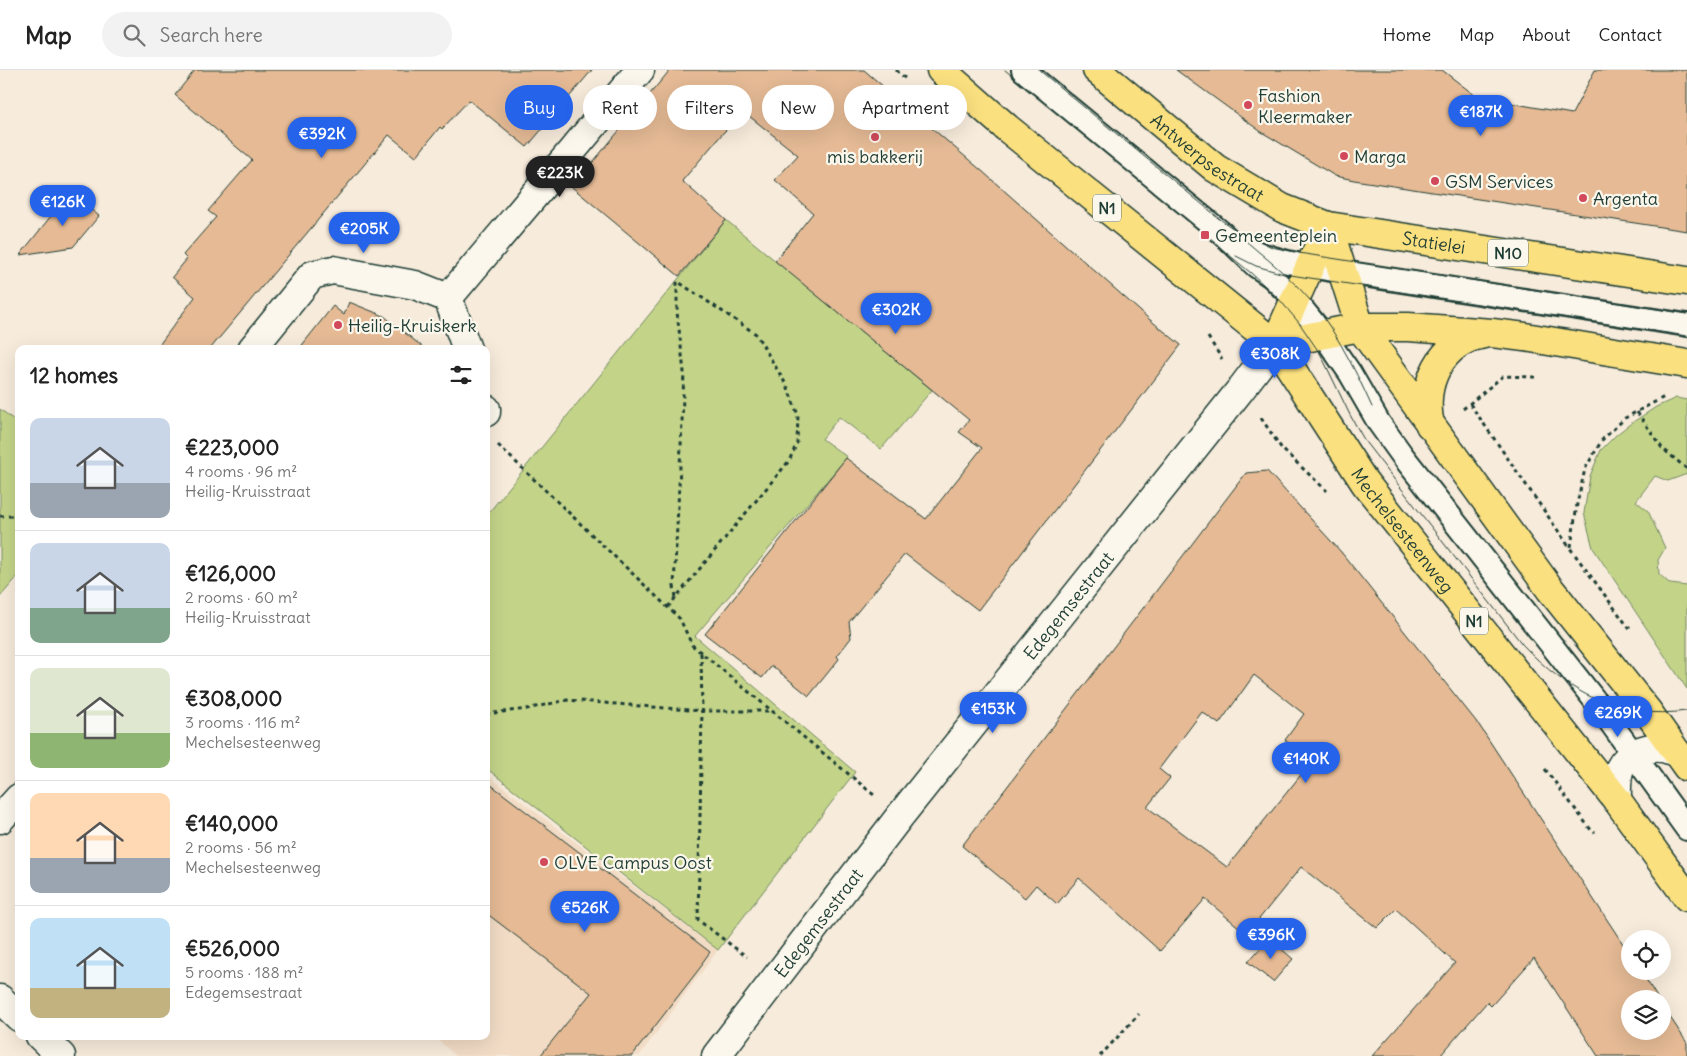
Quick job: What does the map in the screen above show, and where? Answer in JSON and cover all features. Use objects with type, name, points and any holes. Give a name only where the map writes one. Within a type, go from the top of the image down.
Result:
[{"type":"main road","name":"N1","points":[[941,70],[1007,128],[1275,344]]},
{"type":"main road","name":"Antwerpsestraat","points":[[1097,70],[1215,168],[1282,208],[1328,226]]},
{"type":"main road","points":[[1275,344],[1328,226]]},
{"type":"main road","points":[[1328,226],[1360,327],[1550,589],[1621,676],[1682,760]]},
{"type":"main road","name":"Statielei","points":[[1328,226],[1687,281]]},
{"type":"main road","points":[[1275,344],[1360,327],[1408,327],[1492,333],[1687,364]]},
{"type":"main road","points":[[1430,426],[1427,411],[1429,387],[1438,364],[1454,345],[1472,336],[1492,333]]},
{"type":"main road","name":"Mechelsesteenweg","points":[[1275,344],[1369,489],[1616,800],[1687,897]]},
{"type":"street","points":[[448,298],[640,70]]},
{"type":"street","points":[[255,345],[312,275],[333,270],[415,285],[448,298],[466,345]]},
{"type":"street","name":"Edegemsestraat","points":[[716,1056],[900,816],[1275,344]]},
{"type":"street","points":[[1616,800],[1620,768],[1633,754],[1646,749],[1661,748],[1682,760]]},
{"type":"street","points":[[0,819],[15,802]]},
{"type":"street","points":[[0,999],[15,1013]]},
{"type":"street","points":[[44,1040],[62,1056]]},
{"type":"lane","points":[[1023,70],[1222,233],[1295,300],[1323,334],[1350,373],[1379,423],[1402,456],[1593,698],[1687,829]]},
{"type":"lane","points":[[1222,233],[1259,253],[1310,266],[1687,325]]},
{"type":"path","points":[[668,607],[676,598],[789,462],[797,444],[798,415],[787,386],[756,334],[677,281],[677,312],[684,372],[674,586],[676,598]]},
{"type":"path","points":[[1503,376],[1470,404],[1570,548],[1636,637]]},
{"type":"path","points":[[1570,548],[1585,470],[1602,440],[1625,418],[1669,395]]},
{"type":"path","points":[[1637,412],[1662,448],[1687,468]]},
{"type":"path","points":[[493,441],[680,619],[692,645],[900,816]]},
{"type":"path","points":[[0,516],[15,516]]},
{"type":"path","points":[[701,652],[702,711],[698,920],[775,979]]},
{"type":"path","points":[[490,714],[527,709],[567,700],[702,711],[772,711]]},
{"type":"path","points":[[1100,1056],[1139,1014]]},
{"type":"shaded area","name":"OLVE Campus Oost","points":[[490,777],[718,950],[639,1056],[456,1056],[438,1040],[490,1040]]},
{"type":"green space","points":[[726,220],[932,390],[881,449],[839,417],[822,439],[847,457],[695,636],[855,772],[718,950],[490,771],[490,511]]},
{"type":"green space","points":[[1676,398],[1687,400],[1687,474],[1668,481],[1655,476],[1636,501],[1648,511],[1665,548],[1658,560],[1659,574],[1670,584],[1687,586],[1687,689],[1593,548],[1584,513],[1590,476],[1601,450],[1630,424],[1656,407]]},
{"type":"green space","points":[[0,409],[15,421],[15,580],[0,597]]},
{"type":"building","points":[[195,70],[592,70],[573,93],[573,85],[505,85],[505,129],[469,100],[442,129],[440,127],[416,157],[389,135],[213,345],[159,345],[195,297],[172,277],[187,259],[183,255],[216,217],[208,211],[252,160],[175,95]]},
{"type":"building","points":[[670,70],[864,70],[882,85],[844,85],[844,130],[934,130],[1181,345],[978,610],[905,554],[849,622],[851,638],[837,656],[839,659],[809,696],[772,666],[762,678],[705,634],[846,458],[926,519],[982,448],[959,432],[969,420],[775,261],[813,213],[775,180],[798,155],[767,130],[834,130],[834,85],[762,85],[762,126],[752,118],[752,85],[667,85],[667,130],[726,130],[682,181],[726,220],[679,276],[572,187],[620,130],[657,130],[657,86]]},
{"type":"building","points":[[1176,70],[1442,70],[1498,113],[1505,102],[1572,114],[1595,70],[1687,70],[1687,231],[1335,176],[1260,131]]},
{"type":"building","points":[[506,130],[541,130],[527,147]]},
{"type":"building","points":[[70,192],[99,216],[73,247],[20,255]]},
{"type":"building","name":"Heilig-Kruiskerk","points":[[349,302],[384,316],[420,345],[302,345],[333,306],[344,315]]},
{"type":"building","points":[[1267,471],[1341,552],[1479,725],[1621,940],[1621,980],[1646,980],[1653,990],[1621,990],[1621,1040],[1671,1040],[1671,1019],[1687,1043],[1687,1056],[1598,1056],[1534,958],[1491,1006],[1487,1002],[1440,1056],[1372,1056],[1455,963],[1396,909],[1377,928],[1301,867],[1247,934],[1205,899],[1160,951],[1079,878],[1057,904],[1036,885],[1025,898],[962,846],[1246,473]],"holes":[[[1254,675],[1304,714],[1285,740],[1312,761],[1227,867],[1147,807],[1170,778],[1159,769],[1202,712],[1219,724]]]},
{"type":"building","name":"OLVE Campus Oost","points":[[490,784],[710,952],[703,964],[632,1056],[540,1056],[591,993],[490,916]]},
{"type":"building","points":[[1269,938],[1293,959],[1273,982],[1248,962]]},
{"type":"tram line","points":[[1005,70],[1251,273],[1279,299],[1300,324],[1321,355],[1366,443],[1522,644],[1539,661],[1576,689],[1617,707],[1662,713],[1687,711]]},
{"type":"tram line","points":[[1039,70],[1220,219]]},
{"type":"tram line","points":[[1214,215],[1234,229],[1272,247],[1299,253],[1687,314]]},
{"type":"tram line","points":[[1239,235],[1278,268],[1312,302],[1332,330],[1372,407]]},
{"type":"tram line","points":[[1236,256],[1256,266],[1284,274],[1687,336]]},
{"type":"place","name":"Fashion Kleermaker","points":[[1248,105]]},
{"type":"place","name":"mis bakkerij","points":[[875,137]]},
{"type":"place","name":"Marga","points":[[1344,156]]},
{"type":"place","name":"GSM Services","points":[[1435,181]]},
{"type":"place","name":"Argenta","points":[[1583,198]]},
{"type":"place","name":"Gemeenteplein","points":[[1205,235]]},
{"type":"place","name":"Heilig-Kruiskerk","points":[[338,325]]},
{"type":"place","name":"OLVE Campus Oost","points":[[544,862]]}]
